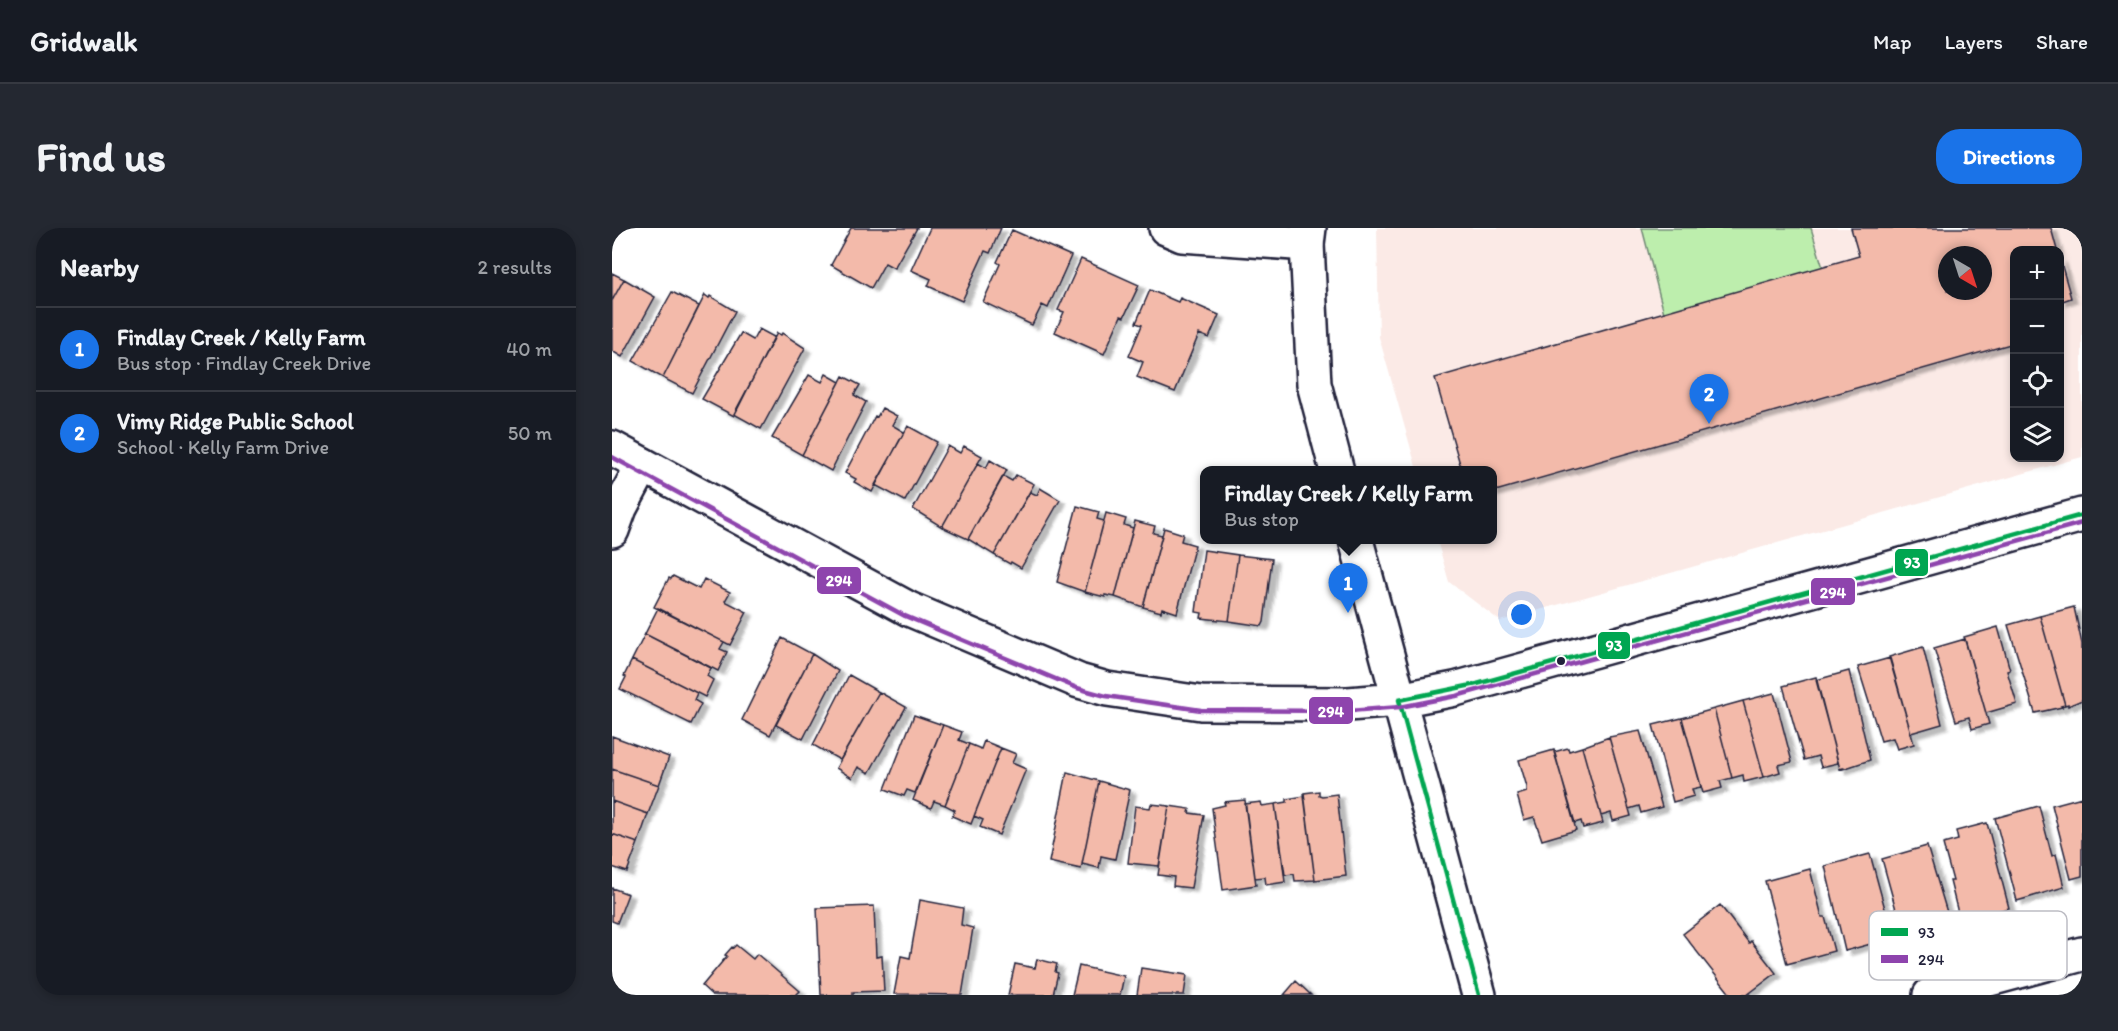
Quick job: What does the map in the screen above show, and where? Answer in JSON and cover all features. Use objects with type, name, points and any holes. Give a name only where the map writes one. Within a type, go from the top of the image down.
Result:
[{"type":"street","points":[[1166,228],[1182,235],[1308,236],[1314,384],[1336,466]]},
{"type":"street","points":[[612,448],[909,609],[1079,681],[1107,688],[1201,703],[1348,704],[1399,700],[1477,684],[2082,515]]},
{"type":"street","points":[[612,530],[620,508],[643,465]]},
{"type":"street","points":[[1357,544],[1479,995]]},
{"type":"street","points":[[2067,958],[2082,954]]},
{"type":"street","points":[[1930,995],[1986,980]]},
{"type":"shaded area","points":[[1377,228],[2082,228],[2082,457],[1500,621],[1449,582],[1438,544],[1497,544],[1497,466],[1416,466],[1379,337]]},
{"type":"green space","points":[[1642,228],[1811,228],[1823,268],[1664,313]]},
{"type":"building","points":[[851,228],[917,228],[894,268],[885,263],[871,288],[831,265]]},
{"type":"building","points":[[930,228],[1001,228],[990,253],[985,251],[962,301],[928,286],[931,279],[911,270]]},
{"type":"building","points":[[1851,228],[2051,228],[2056,246],[2010,246],[2010,344],[1497,491],[1497,466],[1461,466],[1435,378],[1859,256]]},
{"type":"building","points":[[1012,230],[1071,256],[1048,308],[1042,305],[1032,325],[983,302],[1000,264],[997,262]]},
{"type":"building","points":[[1081,259],[1139,285],[1124,317],[1121,316],[1104,354],[1055,332],[1064,312],[1058,310]]},
{"type":"building","points":[[612,273],[624,279],[612,301]]},
{"type":"building","points":[[2064,273],[2071,298],[2064,301]]},
{"type":"building","points":[[624,279],[655,297],[622,357],[612,351],[612,301]]},
{"type":"building","points":[[1150,290],[1178,302],[1180,298],[1219,315],[1209,338],[1199,334],[1175,392],[1137,377],[1143,362],[1129,356],[1142,325],[1136,323]]},
{"type":"building","points":[[672,292],[699,306],[663,378],[633,361]]},
{"type":"building","points":[[705,295],[735,311],[692,393],[663,378]]},
{"type":"building","points":[[759,329],[774,337],[734,416],[702,399],[741,333],[753,340]]},
{"type":"building","points":[[777,333],[781,335],[782,333],[805,348],[761,429],[734,414]]},
{"type":"building","points":[[826,374],[840,382],[802,455],[772,438],[809,375],[822,382]]},
{"type":"building","points":[[843,376],[860,385],[854,395],[866,402],[831,471],[802,455]]},
{"type":"building","points":[[882,408],[897,416],[892,425],[904,432],[872,492],[854,482],[856,479],[845,473],[875,416],[877,417]]},
{"type":"building","points":[[908,426],[937,442],[905,501],[875,485]]},
{"type":"building","points":[[948,446],[960,453],[964,446],[982,456],[942,527],[913,509]]},
{"type":"building","points":[[990,460],[1007,470],[968,539],[942,527],[978,463],[986,468]]},
{"type":"building","points":[[1016,475],[1034,484],[994,555],[968,539],[1003,476],[1012,481]]},
{"type":"building","points":[[1040,488],[1060,500],[1021,568],[994,555],[1030,492],[1037,495]]},
{"type":"building","points":[[1077,506],[1099,512],[1097,519],[1104,521],[1085,592],[1057,582]]},
{"type":"building","points":[[1106,513],[1126,519],[1124,525],[1133,528],[1115,597],[1085,592]]},
{"type":"building","points":[[1135,521],[1155,526],[1153,533],[1162,535],[1143,607],[1115,597]]},
{"type":"building","points":[[1164,528],[1183,534],[1181,541],[1195,545],[1177,613],[1162,608],[1161,612],[1143,607]]},
{"type":"building","points":[[1204,550],[1238,555],[1229,621],[1201,618],[1202,613],[1196,612]]},
{"type":"building","points":[[1238,555],[1272,559],[1262,626],[1229,621]]},
{"type":"building","points":[[673,576],[699,589],[704,579],[730,592],[725,601],[747,612],[730,645],[654,607],[669,578]]},
{"type":"building","points":[[2074,607],[2082,644],[2082,700],[2068,706],[2068,704],[2065,705],[2040,616]]},
{"type":"building","points":[[658,608],[724,642],[720,649],[727,652],[718,671],[645,634]]},
{"type":"building","points":[[2040,616],[2065,705],[2035,713],[2008,625]]},
{"type":"building","points":[[1998,627],[2010,670],[2007,671],[2017,704],[1986,713],[1964,637]]},
{"type":"building","points":[[645,634],[711,668],[707,676],[713,680],[705,697],[632,660]]},
{"type":"building","points":[[782,638],[812,654],[770,735],[742,720]]},
{"type":"building","points":[[1965,639],[1989,724],[1972,729],[1969,717],[1956,721],[1934,648]]},
{"type":"building","points":[[1923,647],[1942,724],[1911,733],[1889,657]]},
{"type":"building","points":[[812,654],[838,671],[803,739],[776,725]]},
{"type":"building","points":[[1890,658],[1914,744],[1897,749],[1893,738],[1881,741],[1858,667]]},
{"type":"building","points":[[632,660],[697,693],[694,700],[701,704],[691,724],[620,689]]},
{"type":"building","points":[[1849,671],[1870,760],[1840,769],[1816,680]]},
{"type":"building","points":[[849,675],[879,692],[840,760],[813,745]]},
{"type":"building","points":[[1816,677],[1838,763],[1821,767],[1818,756],[1804,760],[1783,686]]},
{"type":"building","points":[[879,692],[906,707],[869,773],[858,767],[852,778],[836,768]]},
{"type":"building","points":[[1774,693],[1792,762],[1778,765],[1780,772],[1764,777],[1743,701]]},
{"type":"building","points":[[1743,701],[1764,777],[1744,782],[1743,775],[1732,778],[1714,709]]},
{"type":"building","points":[[1714,709],[1732,778],[1720,781],[1722,788],[1703,793],[1682,718]]},
{"type":"building","points":[[914,715],[943,725],[915,793],[907,790],[904,796],[885,789]]},
{"type":"building","points":[[1682,718],[1701,787],[1692,789],[1694,796],[1673,802],[1653,725]]},
{"type":"building","points":[[943,725],[962,732],[959,740],[969,744],[945,805],[934,801],[931,808],[913,800]]},
{"type":"building","points":[[1640,731],[1662,807],[1641,813],[1639,806],[1629,809],[1609,737]]},
{"type":"building","points":[[612,736],[669,757],[659,785],[612,769]]},
{"type":"building","points":[[1609,737],[1631,816],[1613,821],[1611,813],[1601,816],[1582,747]]},
{"type":"building","points":[[984,741],[1001,748],[971,824],[952,816],[955,810],[945,805],[969,744],[981,749]]},
{"type":"building","points":[[1582,747],[1603,823],[1583,828],[1581,821],[1575,823],[1554,752]]},
{"type":"building","points":[[1001,748],[1016,754],[1012,763],[1026,769],[999,835],[980,827],[983,820],[974,816]]},
{"type":"building","points":[[1554,750],[1576,830],[1542,840],[1534,817],[1524,820],[1517,795],[1527,792],[1527,787],[1519,760]]},
{"type":"building","points":[[612,769],[659,785],[648,814],[612,801]]},
{"type":"building","points":[[1067,772],[1099,781],[1081,869],[1049,862]]},
{"type":"building","points":[[1099,781],[1130,790],[1115,859],[1101,856],[1099,868],[1082,864]]},
{"type":"building","points":[[1319,791],[1319,795],[1322,796],[1337,794],[1346,876],[1315,880],[1304,793]]},
{"type":"building","points":[[1304,796],[1315,880],[1295,881],[1294,874],[1285,875],[1275,804]]},
{"type":"building","points":[[2082,797],[2082,876],[2071,879],[2052,805]]},
{"type":"building","points":[[1245,800],[1256,885],[1223,890],[1212,808],[1225,805],[1224,802]]},
{"type":"building","points":[[612,801],[648,814],[638,843],[612,834]]},
{"type":"building","points":[[1261,802],[1262,806],[1275,804],[1285,882],[1266,885],[1265,877],[1255,878],[1245,804]]},
{"type":"building","points":[[1151,804],[1169,806],[1159,866],[1128,863],[1135,806],[1150,808]]},
{"type":"building","points":[[1169,806],[1190,809],[1189,813],[1204,815],[1191,888],[1173,886],[1174,877],[1158,875]]},
{"type":"building","points":[[2039,806],[2052,856],[2056,854],[2064,887],[2017,901],[1995,818]]},
{"type":"building","points":[[1987,823],[2009,908],[1998,911],[1958,911],[1950,881],[1953,881],[1943,844],[1958,840],[1956,831]]},
{"type":"building","points":[[612,834],[638,843],[627,872],[612,867]]},
{"type":"building","points":[[1927,846],[1947,911],[1896,911],[1882,859]]},
{"type":"building","points":[[1870,854],[1886,911],[1869,911],[1869,944],[1845,951],[1825,866]]},
{"type":"building","points":[[1810,869],[1822,917],[1825,917],[1834,951],[1787,964],[1765,881]]},
{"type":"building","points":[[612,888],[628,894],[617,923],[612,921]]},
{"type":"building","points":[[920,900],[963,908],[961,925],[973,928],[962,995],[894,994],[901,956],[910,958]]},
{"type":"building","points":[[1720,905],[1776,973],[1747,995],[1731,995],[1683,934]]},
{"type":"building","points":[[874,906],[876,957],[882,956],[884,991],[853,992],[853,995],[821,995],[817,908]]},
{"type":"building","points":[[736,945],[753,959],[757,954],[800,991],[796,995],[712,995],[702,986],[727,956],[725,955]]},
{"type":"building","points":[[1037,959],[1057,964],[1055,972],[1058,973],[1053,995],[1008,995],[1015,964],[1035,968]]},
{"type":"building","points":[[1079,966],[1124,976],[1120,995],[1072,995]]},
{"type":"building","points":[[1141,968],[1187,975],[1184,995],[1137,995]]},
{"type":"building","points":[[1296,981],[1311,995],[1284,995]]},
{"type":"transit line","name":"294","points":[[612,457],[905,616],[1077,688],[1106,696],[1201,710],[1349,711],[1400,707],[1456,696],[2082,523]]},
{"type":"transit line","name":"93","points":[[1399,700],[1477,684],[2082,515]]},
{"type":"transit line","name":"93","points":[[1399,700],[1479,995]]},
{"type":"place","name":"Vimy Ridge Public School","points":[[1709,424]]},
{"type":"place","name":"Findlay Creek / Kelly Farm","points":[[1348,613]]}]
